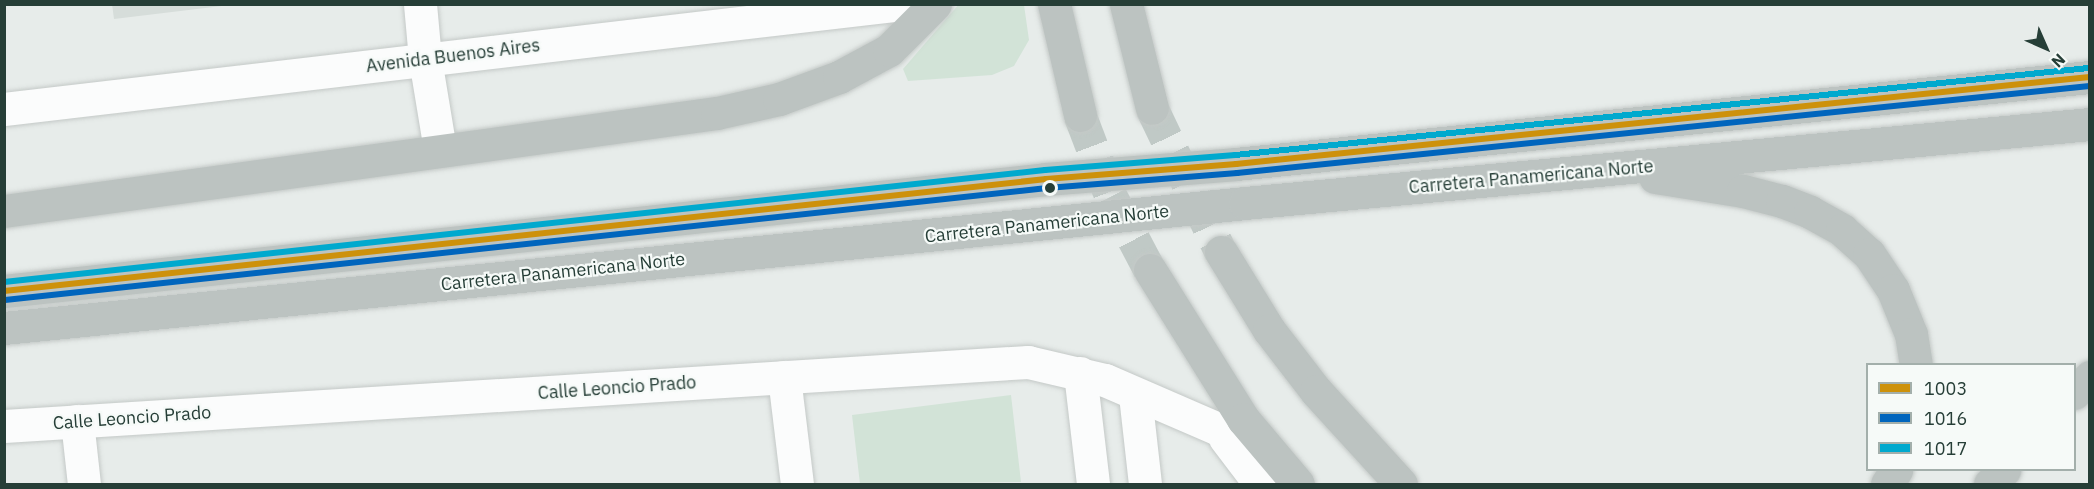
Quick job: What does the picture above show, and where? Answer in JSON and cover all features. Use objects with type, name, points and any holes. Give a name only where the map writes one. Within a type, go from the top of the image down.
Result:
[{"type":"highway","points":[[4,211],[717,113],[779,99],[839,77],[889,50],[935,4]]},
{"type":"highway","points":[[1054,4],[1080,115]]},
{"type":"highway","points":[[1126,4],[1152,108]]},
{"type":"highway","points":[[4,291],[1034,180],[1236,164],[2090,77]]},
{"type":"highway","name":"Carretera Panamericana Norte","points":[[4,328],[1245,203],[1618,170],[2090,124]]},
{"type":"highway","points":[[1618,170],[1753,193],[1810,212],[1842,230],[1869,254],[1893,290],[1911,334],[1917,363]]},
{"type":"highway","points":[[1221,252],[1269,330],[1316,391],[1401,484]]},
{"type":"highway","points":[[1150,270],[1279,477]]},
{"type":"highway","points":[[2076,391],[2090,376]]},
{"type":"highway","points":[[1887,484],[1895,471]]},
{"type":"highway","points":[[1990,484],[2003,471]]},
{"type":"street","points":[[420,4],[425,59],[440,150]]},
{"type":"street","name":"Avenida Buenos Aires","points":[[4,109],[902,4]]},
{"type":"street","name":"Calle Leoncio Prado","points":[[4,426],[1028,362],[1105,380],[1135,395],[1218,429],[1279,477]]},
{"type":"street","points":[[1080,373],[1093,484]]},
{"type":"street","points":[[784,377],[797,484]]},
{"type":"street","points":[[1135,395],[1144,484]]},
{"type":"street","points":[[77,421],[84,484]]},
{"type":"shaded area","points":[[112,4],[230,4],[230,5],[114,19]]},
{"type":"green space","points":[[959,4],[1024,5],[1029,40],[1014,66],[992,75],[908,81],[903,69]]},
{"type":"green space","points":[[1011,395],[1021,482],[860,484],[852,415]]},
{"type":"tunnel","points":[[1152,108],[1221,252]]},
{"type":"tunnel","points":[[1080,115],[1111,196],[1150,270]]},
{"type":"transit line","name":"1017","points":[[4,282],[1045,170],[1235,155],[2089,68]]},
{"type":"transit line","name":"1003","points":[[4,291],[1046,179],[1236,164],[2090,77]]},
{"type":"transit line","name":"1016","points":[[5,300],[1047,188],[1237,173],[2090,86]]}]
